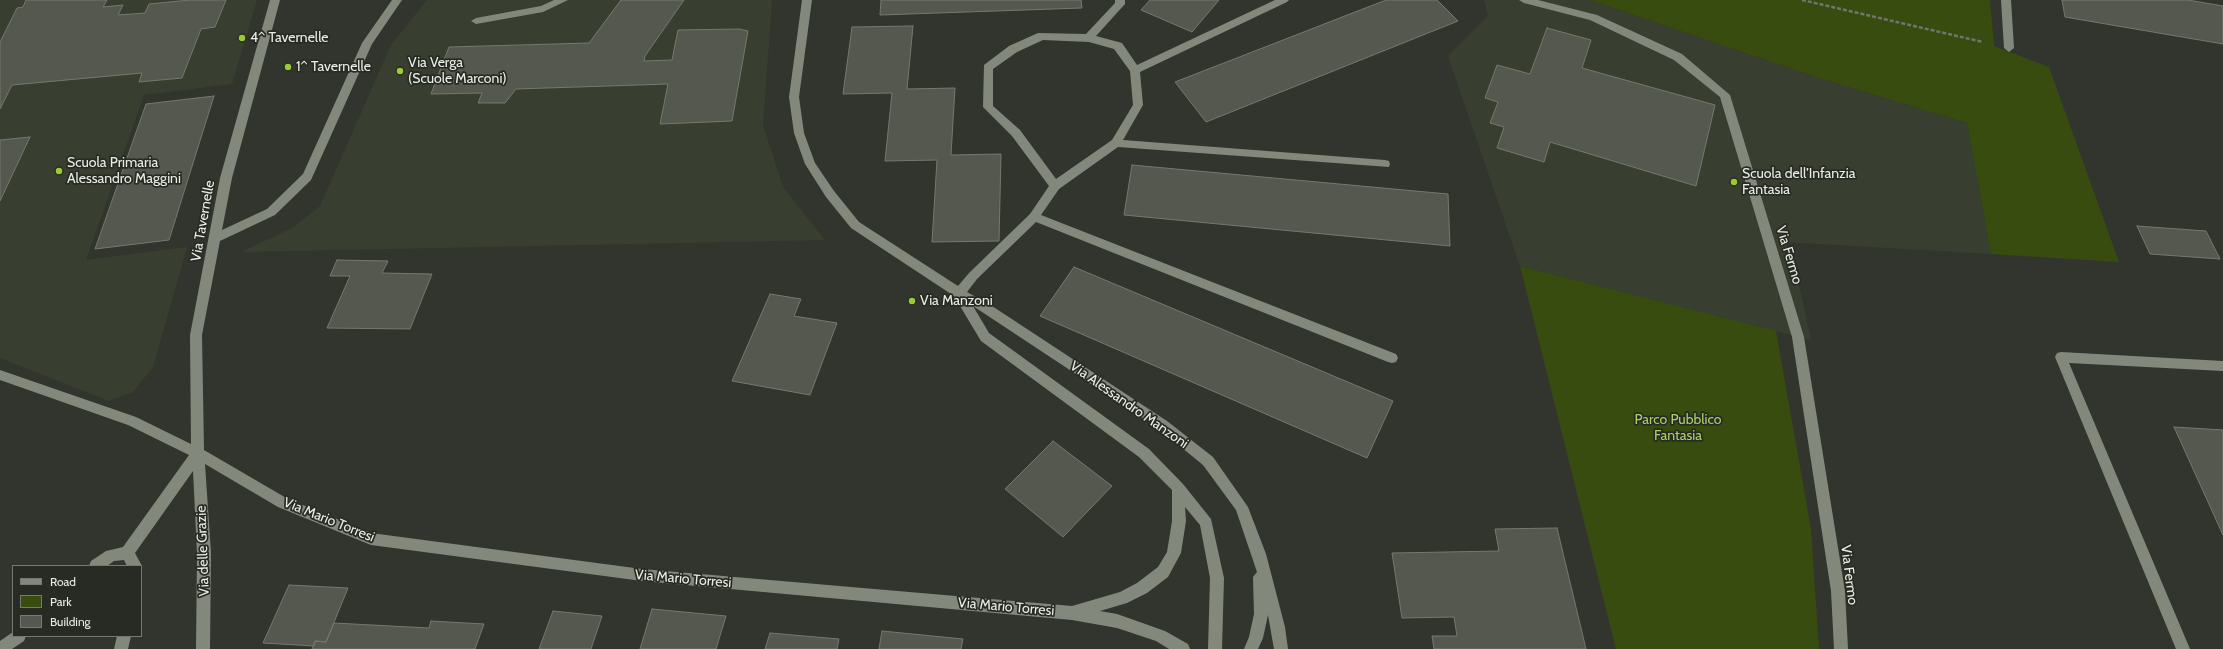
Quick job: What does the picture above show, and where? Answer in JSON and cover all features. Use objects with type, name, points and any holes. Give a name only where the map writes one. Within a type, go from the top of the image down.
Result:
[{"type":"street","name":"Via Tavernelle","points":[[198,453],[196,335],[216,238],[226,178],[276,0]]},
{"type":"street","points":[[216,238],[271,212],[307,177],[367,43],[397,0]]},
{"type":"street","points":[[476,22],[543,8],[563,0]]},
{"type":"street","name":"Via Alessandro Manzoni","points":[[807,0],[794,97],[799,134],[810,164],[856,225],[959,293],[988,309],[1163,425],[1208,461],[1241,507],[1259,554],[1278,627],[1281,649]]},
{"type":"street","points":[[1134,70],[1284,0]]},
{"type":"street","name":"Via Fermo","points":[[1524,0],[1593,17],[1678,57],[1725,95],[1798,337],[1838,591],[1841,649]]},
{"type":"street","points":[[2006,0],[2009,48]]},
{"type":"street","points":[[1089,38],[1121,1]]},
{"type":"street","points":[[959,293],[973,276],[1034,217],[1055,186],[1116,143],[1138,105],[1134,70],[1118,46],[1089,38],[1042,36],[1013,49],[988,68],[988,107],[1016,133],[1055,186]]},
{"type":"street","points":[[1116,143],[1386,164]]},
{"type":"street","points":[[1034,217],[1392,358]]},
{"type":"street","name":"Via Alessandro Manzoni","points":[[959,293],[985,337],[1144,454],[1178,488],[1206,523],[1217,578],[1215,649]]},
{"type":"street","points":[[2183,649],[2060,357],[2223,366]]},
{"type":"street","name":"Via Mario Torresi","points":[[0,375],[132,421],[198,453],[283,503],[371,539],[642,575],[1072,613],[1118,621],[1160,636],[1183,649]]},
{"type":"street","points":[[97,565],[111,555],[127,553],[198,453]]},
{"type":"street","name":"Via delle Grazie","points":[[198,453],[204,553],[203,649]]},
{"type":"street","points":[[1072,613],[1122,598],[1142,588],[1163,572],[1174,553],[1179,520],[1178,488]]},
{"type":"street","points":[[127,553],[134,565]]},
{"type":"street","name":"Via Alessandro Manzoni","points":[[1251,649],[1256,638],[1261,614],[1259,554]]},
{"type":"street","points":[[0,649],[18,637]]},
{"type":"street","points":[[121,649],[124,637]]},
{"type":"path","points":[[1802,0],[2009,48]]},
{"type":"shaded area","name":"Scuola Primaria Alessandro Maggini","points":[[0,0],[257,0],[232,84],[144,95],[86,260],[187,247],[153,367],[133,392],[109,401],[0,358]]},
{"type":"shaded area","points":[[427,0],[772,0],[763,125],[783,187],[825,240],[241,252],[294,227],[320,206],[391,45]]},
{"type":"shaded area","name":"Scuola dell’Infanzia Fantasia","points":[[1484,0],[1590,0],[1819,78],[1967,123],[1991,254],[1786,242],[1800,289],[1811,340],[1520,266],[1448,56],[1488,16]]},
{"type":"green space","points":[[1590,0],[1990,0],[1994,46],[2049,67],[2119,262],[1991,254],[1967,123],[1819,78]]},
{"type":"green space","name":"Parco Pubblico Fantasia","points":[[1520,266],[1776,331],[1811,529],[1819,649],[1616,649]]},
{"type":"building","points":[[26,0],[107,0],[103,7],[123,5],[118,15],[145,13],[149,4],[190,0],[226,0],[215,27],[201,29],[182,78],[139,82],[142,73],[12,85],[0,109],[0,42],[17,8],[23,7]]},
{"type":"building","points":[[621,0],[684,0],[645,56],[644,61],[672,60],[678,30],[739,29],[748,31],[732,121],[660,124],[668,84],[516,89],[505,103],[478,103],[482,93],[431,94],[449,47],[589,43]]},
{"type":"building","points":[[881,0],[1081,0],[1082,8],[880,15]]},
{"type":"building","points":[[1150,0],[1219,0],[1192,32],[1141,10]]},
{"type":"building","points":[[1386,0],[1437,0],[1458,21],[1206,122],[1175,82]]},
{"type":"building","points":[[2062,0],[2188,0],[2223,6],[2223,44],[2065,17]]},
{"type":"building","points":[[913,26],[907,89],[955,88],[951,155],[1001,154],[999,241],[932,242],[937,160],[885,161],[892,93],[843,94],[852,27]]},
{"type":"building","points":[[1547,28],[1591,40],[1582,68],[1715,105],[1696,186],[1550,142],[1544,162],[1497,148],[1504,127],[1490,123],[1498,102],[1485,98],[1497,65],[1530,74]]},
{"type":"building","points":[[214,96],[169,240],[95,249],[146,104]]},
{"type":"building","points":[[30,137],[0,201],[0,140]]},
{"type":"building","points":[[1132,165],[1448,194],[1450,246],[1124,215]]},
{"type":"building","points":[[2137,226],[2206,231],[2220,259],[2150,254]]},
{"type":"building","points":[[337,260],[388,261],[382,273],[432,274],[410,329],[327,328],[350,276],[330,276]]},
{"type":"building","points":[[1074,267],[1393,401],[1367,458],[1040,316]]},
{"type":"building","points":[[770,294],[801,299],[794,316],[837,323],[810,395],[732,381]]},
{"type":"building","points":[[2174,427],[2223,430],[2223,535]]},
{"type":"building","points":[[1053,441],[1112,486],[1063,537],[1005,489]]},
{"type":"building","points":[[1557,528],[1586,649],[1434,649],[1432,636],[1457,636],[1454,617],[1402,618],[1392,553],[1499,551],[1495,529]]},
{"type":"building","points":[[289,585],[348,588],[326,642],[315,641],[314,646],[263,643]]},
{"type":"building","points":[[652,609],[726,616],[716,649],[640,649]]},
{"type":"building","points":[[553,611],[602,616],[591,649],[539,649]]},
{"type":"building","points":[[431,621],[484,624],[475,649],[312,649],[315,641],[326,642],[334,623],[429,628]]},
{"type":"building","points":[[882,631],[963,639],[961,649],[879,649]]},
{"type":"building","points":[[770,633],[839,639],[837,649],[765,649]]},
{"type":"place","name":"4^ Tavernelle","points":[[242,38]]},
{"type":"place","name":"1^ Tavernelle","points":[[288,67]]},
{"type":"place","name":"Via Verga (Scuole Marconi)","points":[[400,71]]},
{"type":"place","name":"Scuola Primaria Alessandro Maggini","points":[[59,171]]},
{"type":"place","name":"Scuola dell’Infanzia Fantasia","points":[[1734,182]]},
{"type":"place","name":"Via Manzoni","points":[[912,301]]}]
